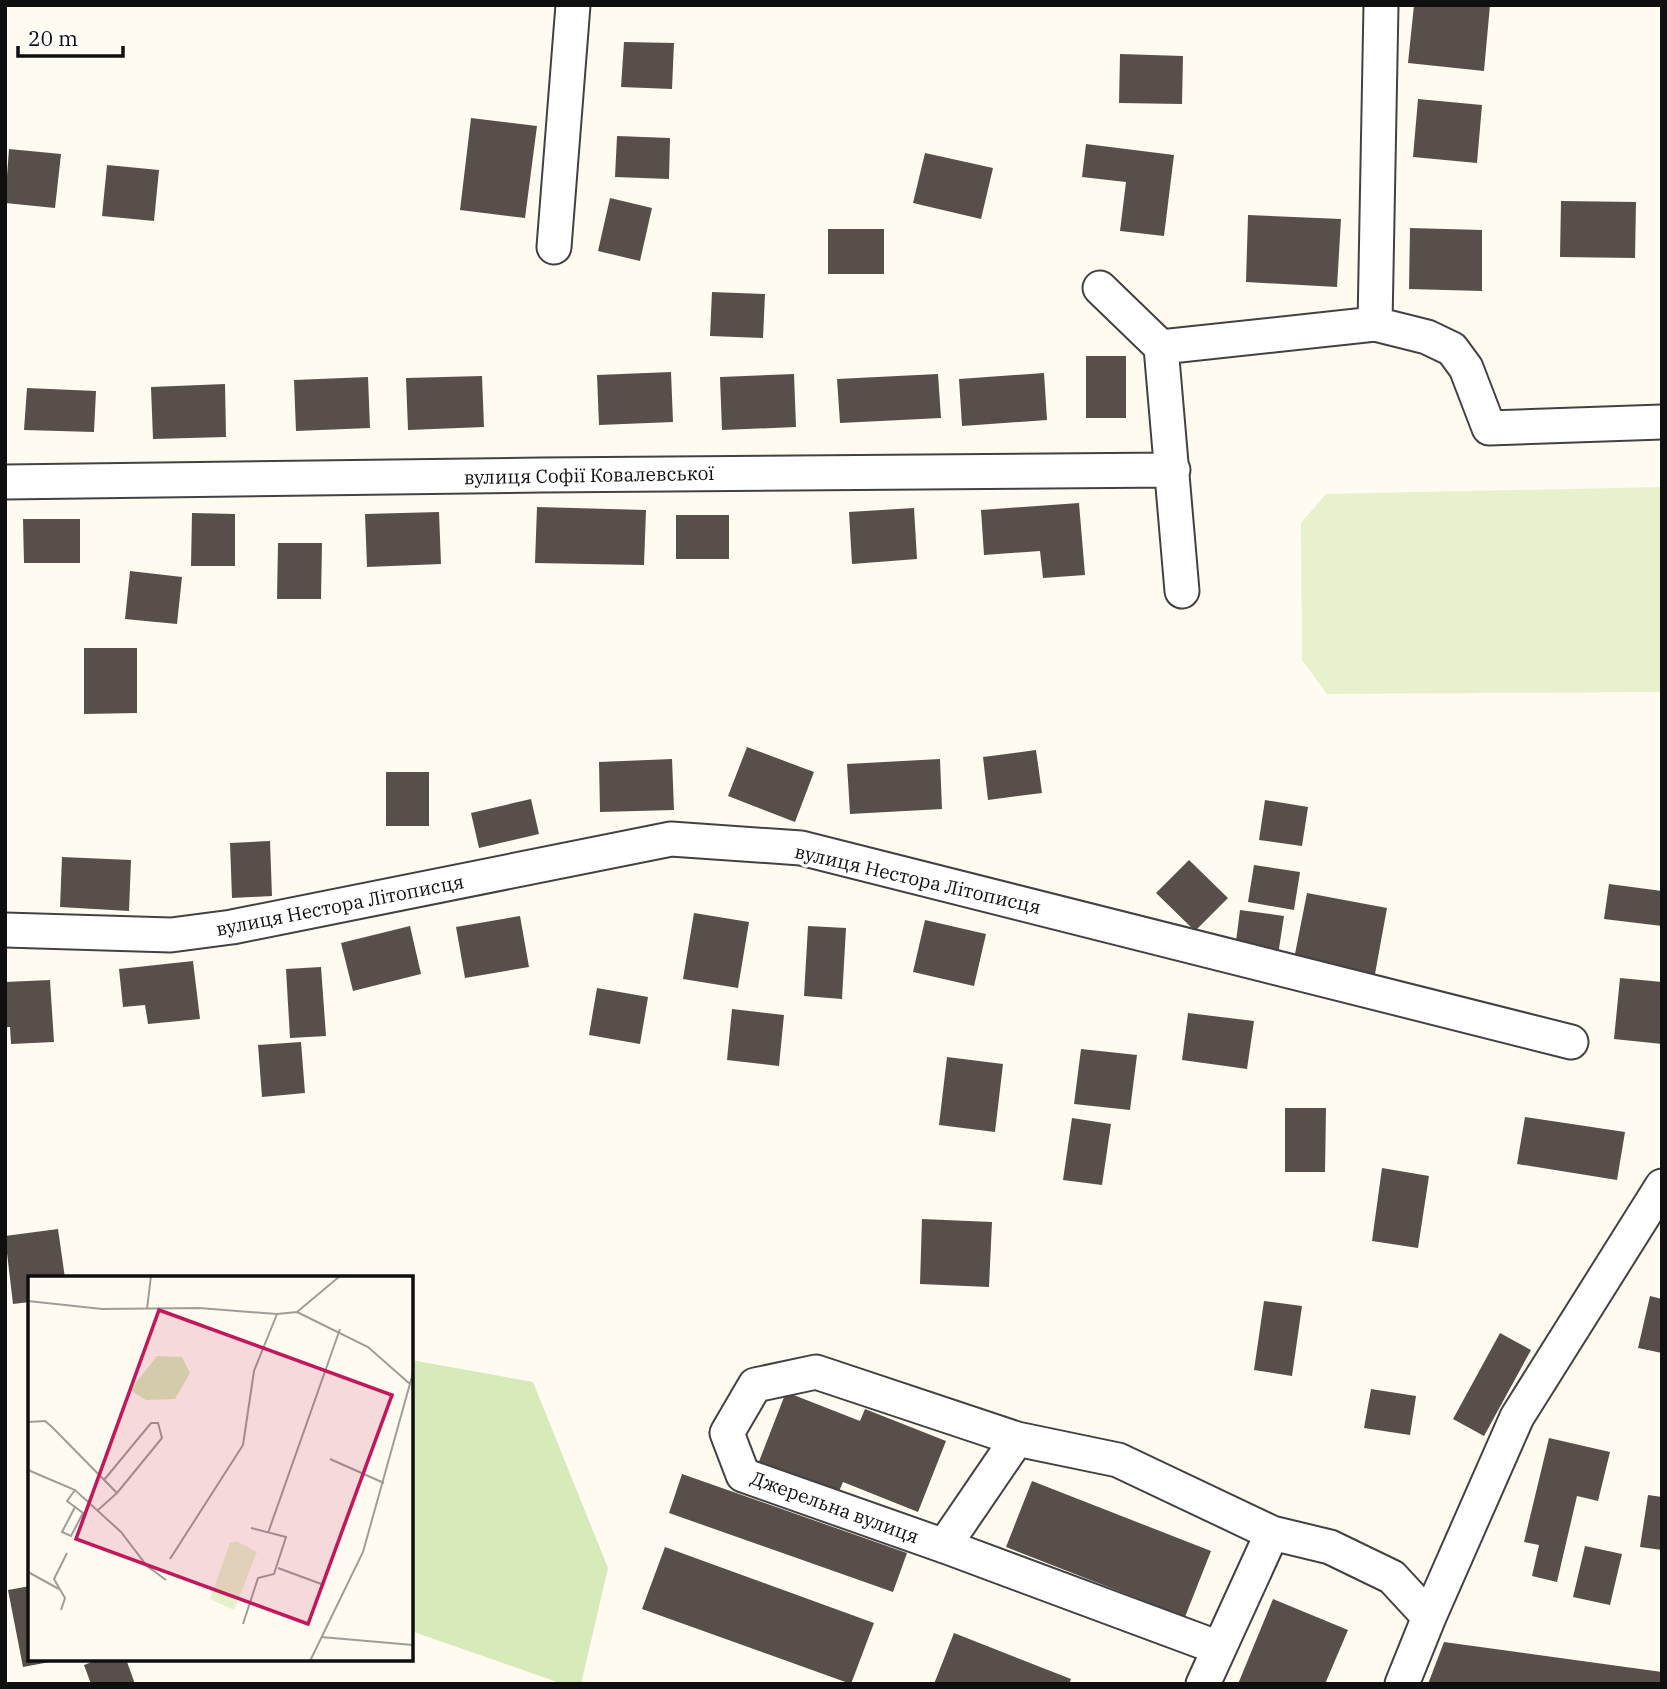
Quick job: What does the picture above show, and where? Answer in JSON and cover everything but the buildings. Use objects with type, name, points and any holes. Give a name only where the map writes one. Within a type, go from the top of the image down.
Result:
[{"type":"street","points":[[554,247],[573,5]]},
{"type":"street","points":[[1375,324],[1381,5]]},
{"type":"street","points":[[1100,288],[1161,347],[1182,591]]},
{"type":"street","points":[[1161,347],[1375,324],[1427,337],[1452,349],[1466,368],[1489,428],[1662,422]]},
{"type":"street","name":"вулиця Софії Ковалевської","points":[[5,482],[1172,470]]},
{"type":"street","name":"вулиця Нестора Літописця","points":[[5,930],[171,935],[232,927],[671,839],[801,848],[1572,1042]]},
{"type":"street","points":[[1402,1684],[1429,1616],[1517,1417],[1662,1186]]},
{"type":"street","name":"Джерельна вулиця","points":[[1219,1648],[743,1475],[727,1433],[755,1385],[816,1372],[1017,1439],[1118,1460],[1272,1533],[1330,1547],[1392,1577],[1429,1616]]},
{"type":"street","points":[[944,1546],[1017,1439]]},
{"type":"street","points":[[1203,1684],[1272,1533]]},
{"type":"green space","points":[[1662,487],[1662,692],[1327,694],[1302,660],[1301,523],[1326,494]]},
{"type":"green space","points":[[413,1360],[533,1382],[608,1568],[581,1684],[563,1684],[413,1632]]}]
